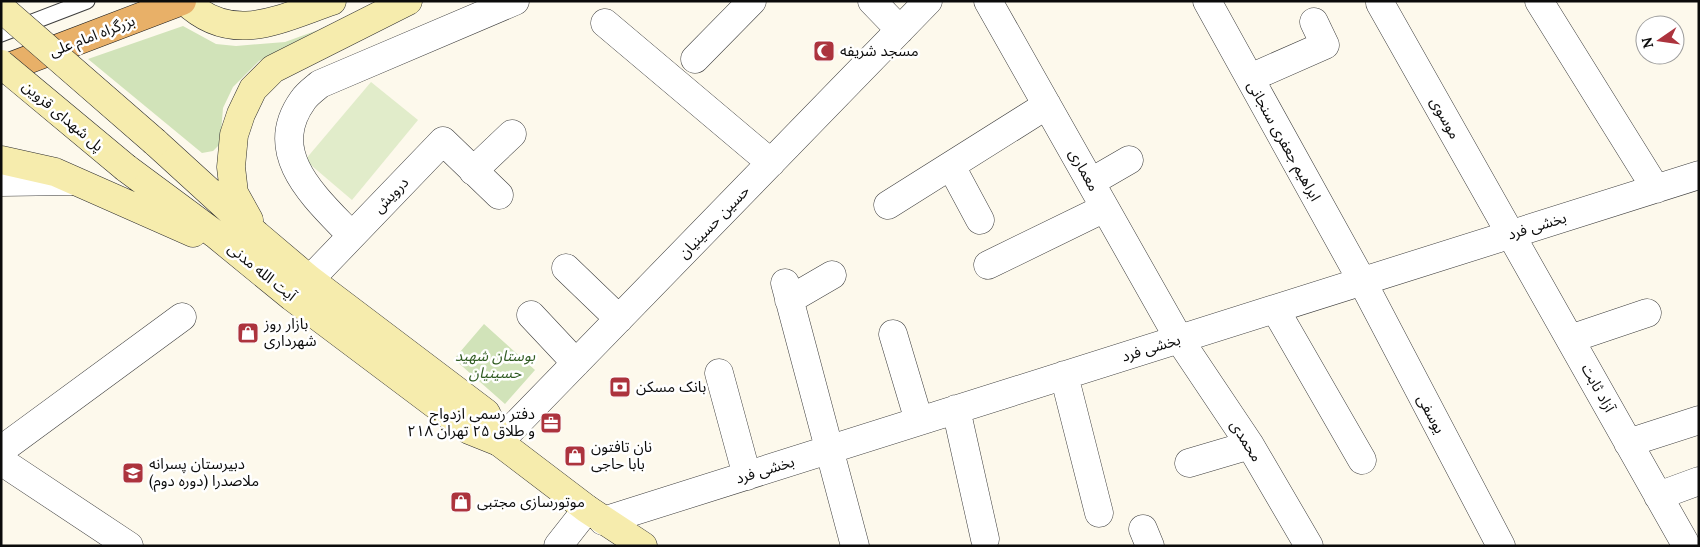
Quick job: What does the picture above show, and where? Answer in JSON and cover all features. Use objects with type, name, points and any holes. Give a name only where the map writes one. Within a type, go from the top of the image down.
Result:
[{"type":"highway","name":"بزرگراه امام علی","points":[[1,70],[184,1]]},
{"type":"main road","points":[[184,1],[197,13],[213,21],[233,27],[265,24],[332,1]]},
{"type":"main road","points":[[250,245],[234,193],[231,167],[234,135],[241,114],[253,89],[273,69],[408,1]]},
{"type":"main road","name":"آیت الله مدنی","points":[[1,8],[155,142],[250,245],[301,288],[486,413],[499,442],[595,515],[643,546]]},
{"type":"main road","name":"پل شهدای قزوین","points":[[1,64],[126,168]]},
{"type":"main road","points":[[1,160],[56,172],[169,221],[250,245]]},
{"type":"main road","name":"آیت الله مدنی","points":[[126,168],[250,245]]},
{"type":"street","points":[[352,235],[311,193],[292,161],[289,140],[292,119],[304,99],[320,84],[515,1]]},
{"type":"street","points":[[695,59],[752,1]]},
{"type":"street","points":[[872,1],[900,30]]},
{"type":"street","name":"حسین حسینیان","points":[[499,442],[928,1]]},
{"type":"street","name":"معماری","points":[[988,1],[1179,339]]},
{"type":"street","name":"ابراهیم جعفری سنجانی","points":[[1207,1],[1362,282]]},
{"type":"street","points":[[1539,1],[1656,189]]},
{"type":"street","name":"موسوی","points":[[1380,3],[1510,234]]},
{"type":"street","points":[[605,22],[771,163]]},
{"type":"street","points":[[1250,78],[1325,45],[1314,22]]},
{"type":"street","points":[[888,206],[1047,105]]},
{"type":"street","points":[[473,171],[512,134]]},
{"type":"street","name":"درویش","points":[[301,288],[443,142],[499,195]]},
{"type":"street","points":[[1090,182],[1129,160]]},
{"type":"street","points":[[951,166],[980,220]]},
{"type":"street","name":"بخشی فرد","points":[[595,515],[747,476],[1699,175]]},
{"type":"street","points":[[1,182],[76,181]]},
{"type":"street","points":[[988,265],[1105,208]]},
{"type":"street","name":"آزاد ثابت","points":[[1510,234],[1685,543]]},
{"type":"street","points":[[566,268],[619,319]]},
{"type":"street","points":[[832,275],[787,291],[855,546]]},
{"type":"street","name":"یوسفی","points":[[1362,282],[1501,546]]},
{"type":"street","points":[[1276,310],[1362,460]]},
{"type":"street","points":[[1570,339],[1647,313]]},
{"type":"street","points":[[531,315],[576,363]]},
{"type":"street","points":[[1,450],[182,317]]},
{"type":"street","points":[[893,334],[918,421]]},
{"type":"street","name":"محمدی","points":[[1179,339],[1250,445],[1309,546]]},
{"type":"street","points":[[719,373],[747,476]]},
{"type":"street","points":[[1064,375],[1098,513]]},
{"type":"street","points":[[956,409],[985,539]]},
{"type":"street","points":[[1628,443],[1699,420]]},
{"type":"street","points":[[1189,463],[1250,445]]},
{"type":"street","points":[[1,460],[129,546]]},
{"type":"street","points":[[1658,496],[1699,481]]},
{"type":"street","points":[[558,546],[595,515]]},
{"type":"lane","points":[[1,34],[87,1]]},
{"type":"green space","points":[[183,26],[216,44],[236,46],[285,42],[318,30],[259,61],[233,87],[223,108],[220,144],[213,151],[202,153],[88,59]]},
{"type":"green space","points":[[371,82],[418,120],[352,200],[305,160]]},
{"type":"green space","name":"بوستان شهید حسینیان","points":[[484,324],[535,370],[505,404],[454,359]]},
{"type":"place","name":"مسجد شریفه","points":[[824,51]]},
{"type":"place","name":"بازار روز شهرداری","points":[[248,333]]},
{"type":"place","name":"بانک مسکن","points":[[620,387]]},
{"type":"place","name":"دفتر رسمی ازدواج ۲۱۸ و طلاق ۲۵ تهران","points":[[551,423]]},
{"type":"place","name":"نان تافتون بابا حاجی","points":[[575,456]]},
{"type":"place","name":"دبيرستان پسرانه ملاصدرا (دوره دوم)","points":[[133,473]]},
{"type":"place","name":"موتورسازی مجتبی","points":[[461,502]]}]
